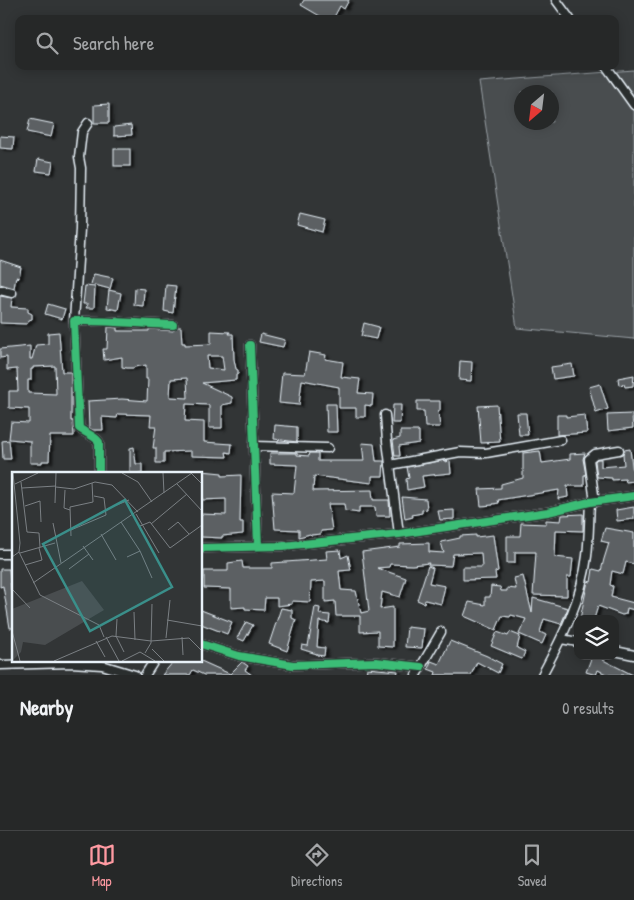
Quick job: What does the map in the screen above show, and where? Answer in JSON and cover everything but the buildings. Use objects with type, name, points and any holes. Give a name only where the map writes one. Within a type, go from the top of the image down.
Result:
[{"type":"street","points":[[556,0],[567,15]]},
{"type":"street","points":[[609,70],[634,104]]},
{"type":"street","points":[[88,123],[82,132],[79,157],[81,168],[80,229],[74,321],[80,428],[85,433],[98,439],[99,472]]},
{"type":"street","points":[[0,290],[12,293]]},
{"type":"street","points":[[74,321],[111,320],[141,324],[173,325]]},
{"type":"street","points":[[250,345],[258,546]]},
{"type":"street","points":[[385,415],[399,534]]},
{"type":"street","points":[[390,465],[460,452],[486,453],[561,440]]},
{"type":"street","points":[[254,446],[328,448]]},
{"type":"street","points":[[542,675],[561,639],[581,586],[586,564],[592,502],[589,458],[595,454],[620,450]]},
{"type":"street","points":[[202,548],[283,546],[399,534],[548,512],[592,502],[634,496]]},
{"type":"street","points":[[416,675],[440,632]]},
{"type":"street","points":[[561,639],[574,641]]},
{"type":"street","points":[[202,644],[239,656],[293,665],[376,662],[421,667]]},
{"type":"street","points":[[619,652],[634,655]]},
{"type":"street","points":[[145,675],[153,662]]},
{"type":"street","points":[[0,665],[71,663],[117,669],[135,675]]},
{"type":"shaded area","points":[[634,70],[634,339],[517,328],[479,82]]},
{"type":"cycle path","points":[[99,472],[99,442],[79,428],[74,321],[173,325]]},
{"type":"cycle path","points":[[250,345],[258,546]]},
{"type":"cycle path","points":[[202,548],[283,546],[399,534],[548,512],[590,502],[634,496]]},
{"type":"cycle path","points":[[202,644],[239,656],[293,665],[376,662],[421,667]]}]
